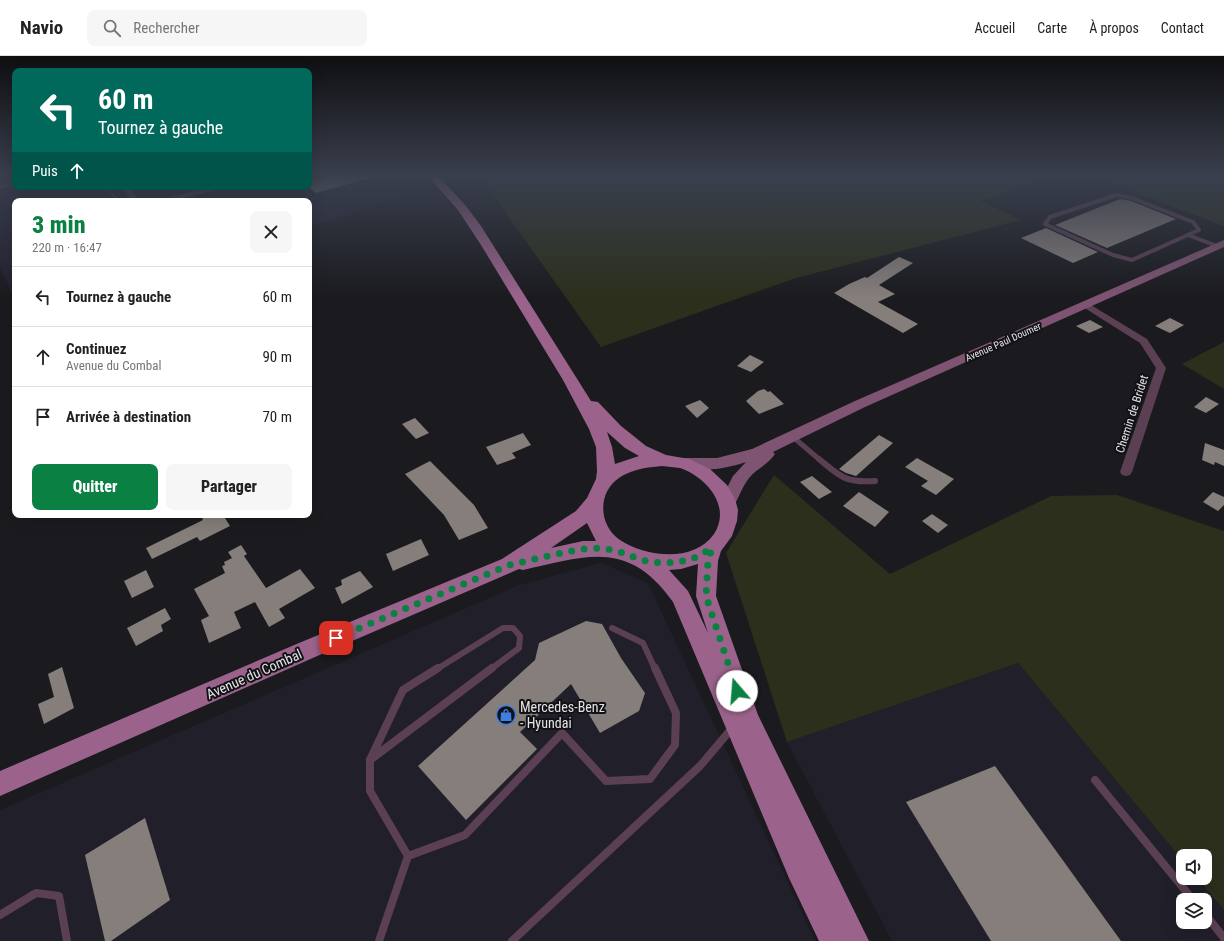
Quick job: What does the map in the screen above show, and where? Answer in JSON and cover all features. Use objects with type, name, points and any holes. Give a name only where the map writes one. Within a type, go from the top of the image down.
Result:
[{"type":"main road","points":[[469,216],[578,391],[602,441],[607,469],[604,480],[597,491],[594,502],[594,516],[599,530],[610,543],[657,571],[670,582],[681,597],[799,868],[834,941]]},
{"type":"main road","name":"Avenue Paul Doumer","points":[[788,439],[857,405],[1220,245]]},
{"type":"main road","points":[[578,391],[620,436],[646,454],[662,460],[682,463],[721,463],[741,458],[788,439]]},
{"type":"main road","points":[[728,502],[739,478],[750,466],[788,439]]},
{"type":"main road","points":[[604,480],[620,469],[640,462],[662,460]]},
{"type":"main road","points":[[509,565],[583,549],[602,548],[660,563],[679,562],[697,557],[712,548],[724,534],[730,518],[728,502],[721,489],[711,478],[698,469],[682,463]]},
{"type":"main road","points":[[509,565],[583,516],[594,502]]},
{"type":"main road","points":[[712,548],[708,561],[706,596],[737,691],[748,720],[855,941]]},
{"type":"main road","name":"Avenue du Combal","points":[[0,784],[307,650],[509,565]]},
{"type":"street","name":"Chemin de Bridet","points":[[1086,305],[1144,341],[1161,368],[1126,472]]},
{"type":"lane","points":[[1052,216],[1045,224],[1113,255],[1132,260],[1199,230],[1194,222],[1179,216]]},
{"type":"lane","points":[[1188,235],[1220,245]]},
{"type":"lane","points":[[788,439],[841,477],[859,482],[875,481]]},
{"type":"lane","points":[[370,760],[519,648],[520,636],[513,628],[503,628],[403,690],[370,760],[370,791],[408,856],[380,941]]},
{"type":"lane","points":[[408,856],[465,835],[562,732],[606,781],[650,779],[675,745],[676,713],[643,643],[612,628]]},
{"type":"lane","points":[[512,941],[700,766],[736,725]]},
{"type":"lane","points":[[1095,780],[1187,893]]},
{"type":"lane","points":[[0,915],[36,894],[59,896],[67,941]]},
{"type":"lane","points":[[1212,923],[1224,938]]},
{"type":"shaded area","points":[[0,216],[12,216],[12,294],[0,266]]},
{"type":"shaded area","points":[[312,216],[342,216],[312,226]]},
{"type":"shaded area","points":[[601,563],[648,583],[815,941],[0,941],[0,810],[519,585]]},
{"type":"shaded area","points":[[1018,663],[1176,853],[1176,885],[1203,885],[1210,893],[1176,893],[1176,929],[1212,929],[1212,896],[1224,910],[1224,941],[892,941],[787,742]]},
{"type":"green space","points":[[508,216],[1013,216],[1021,220],[796,278],[601,347]]},
{"type":"green space","points":[[1198,216],[1224,216],[1224,226]]},
{"type":"green space","points":[[1224,342],[1224,389],[1182,364]]},
{"type":"green space","points":[[774,475],[890,574],[1051,496],[1117,495],[1224,531],[1224,910],[1212,896],[1212,893],[1210,893],[1203,885],[1212,885],[1212,849],[1176,849],[1176,853],[1018,663],[787,742],[726,553]]},
{"type":"building","points":[[1077,216],[1169,216],[1176,219],[1107,248],[1055,225]]},
{"type":"building","points":[[1046,228],[1098,252],[1073,263],[1021,238]]},
{"type":"building","points":[[899,257],[913,263],[879,285],[895,294],[878,302],[918,324],[903,333],[834,293],[849,284],[865,277],[867,278]]},
{"type":"building","points":[[1170,318],[1184,325],[1170,333],[1155,326]]},
{"type":"building","points":[[1090,320],[1103,327],[1089,333],[1076,326]]},
{"type":"building","points":[[750,355],[764,362],[751,372],[737,366]]},
{"type":"building","points":[[764,389],[768,392],[770,391],[784,404],[759,414],[746,401],[758,391]]},
{"type":"building","points":[[1206,397],[1219,404],[1206,413],[1194,407]]},
{"type":"building","points":[[700,400],[709,408],[697,418],[685,406]]},
{"type":"building","points":[[415,418],[429,433],[416,439],[402,424]]},
{"type":"building","points":[[523,433],[531,445],[512,453],[516,458],[497,465],[486,447]]},
{"type":"building","points":[[879,435],[893,443],[856,476],[839,469]]},
{"type":"building","points":[[1205,443],[1224,450],[1224,466],[1215,462],[1214,465],[1202,460]]},
{"type":"building","points":[[917,458],[954,479],[936,495],[921,486],[928,481],[905,467]]},
{"type":"building","points":[[430,461],[474,505],[488,528],[459,540],[444,515],[405,474]]},
{"type":"building","points":[[812,476],[832,492],[819,499],[800,482]]},
{"type":"building","points":[[859,492],[889,512],[875,527],[843,506]]},
{"type":"building","points":[[1213,492],[1224,497],[1224,505],[1218,511],[1203,502]]},
{"type":"building","points":[[932,514],[948,525],[938,533],[922,521]]},
{"type":"building","points":[[202,518],[225,518],[230,526],[200,541],[197,537],[152,559],[146,548],[203,520]]},
{"type":"building","points":[[421,539],[429,555],[393,571],[386,554]]},
{"type":"building","points":[[241,545],[247,554],[244,556],[266,588],[300,569],[315,588],[279,609],[285,618],[269,627],[255,602],[234,612],[241,628],[209,643],[201,620],[209,616],[194,589],[225,573],[222,566],[225,565],[224,562],[232,558],[228,552]]},
{"type":"building","points":[[146,570],[154,587],[132,598],[124,581]]},
{"type":"building","points":[[360,571],[373,587],[342,604],[335,588],[342,585],[341,580]]},
{"type":"building","points":[[165,608],[171,619],[161,625],[163,631],[136,646],[127,628]]},
{"type":"building","points":[[586,621],[602,624],[621,658],[645,693],[639,711],[600,733],[571,684],[520,732],[537,749],[466,820],[418,766],[535,660],[539,643]]},
{"type":"building","points":[[62,667],[74,708],[44,724],[38,704],[54,697],[48,674]]},
{"type":"building","points":[[995,766],[1121,941],[991,941],[906,802]]},
{"type":"building","points":[[145,818],[170,900],[111,941],[105,941],[85,855]]},
{"type":"place","name":"Mercedes-Benz - Hyundai","points":[[506,715]]},
{"type":"route","points":[[336,638],[509,565],[561,553],[583,549],[602,548],[624,553],[641,560],[660,563],[679,562],[697,557],[712,548],[708,561],[706,596],[737,691]]}]
